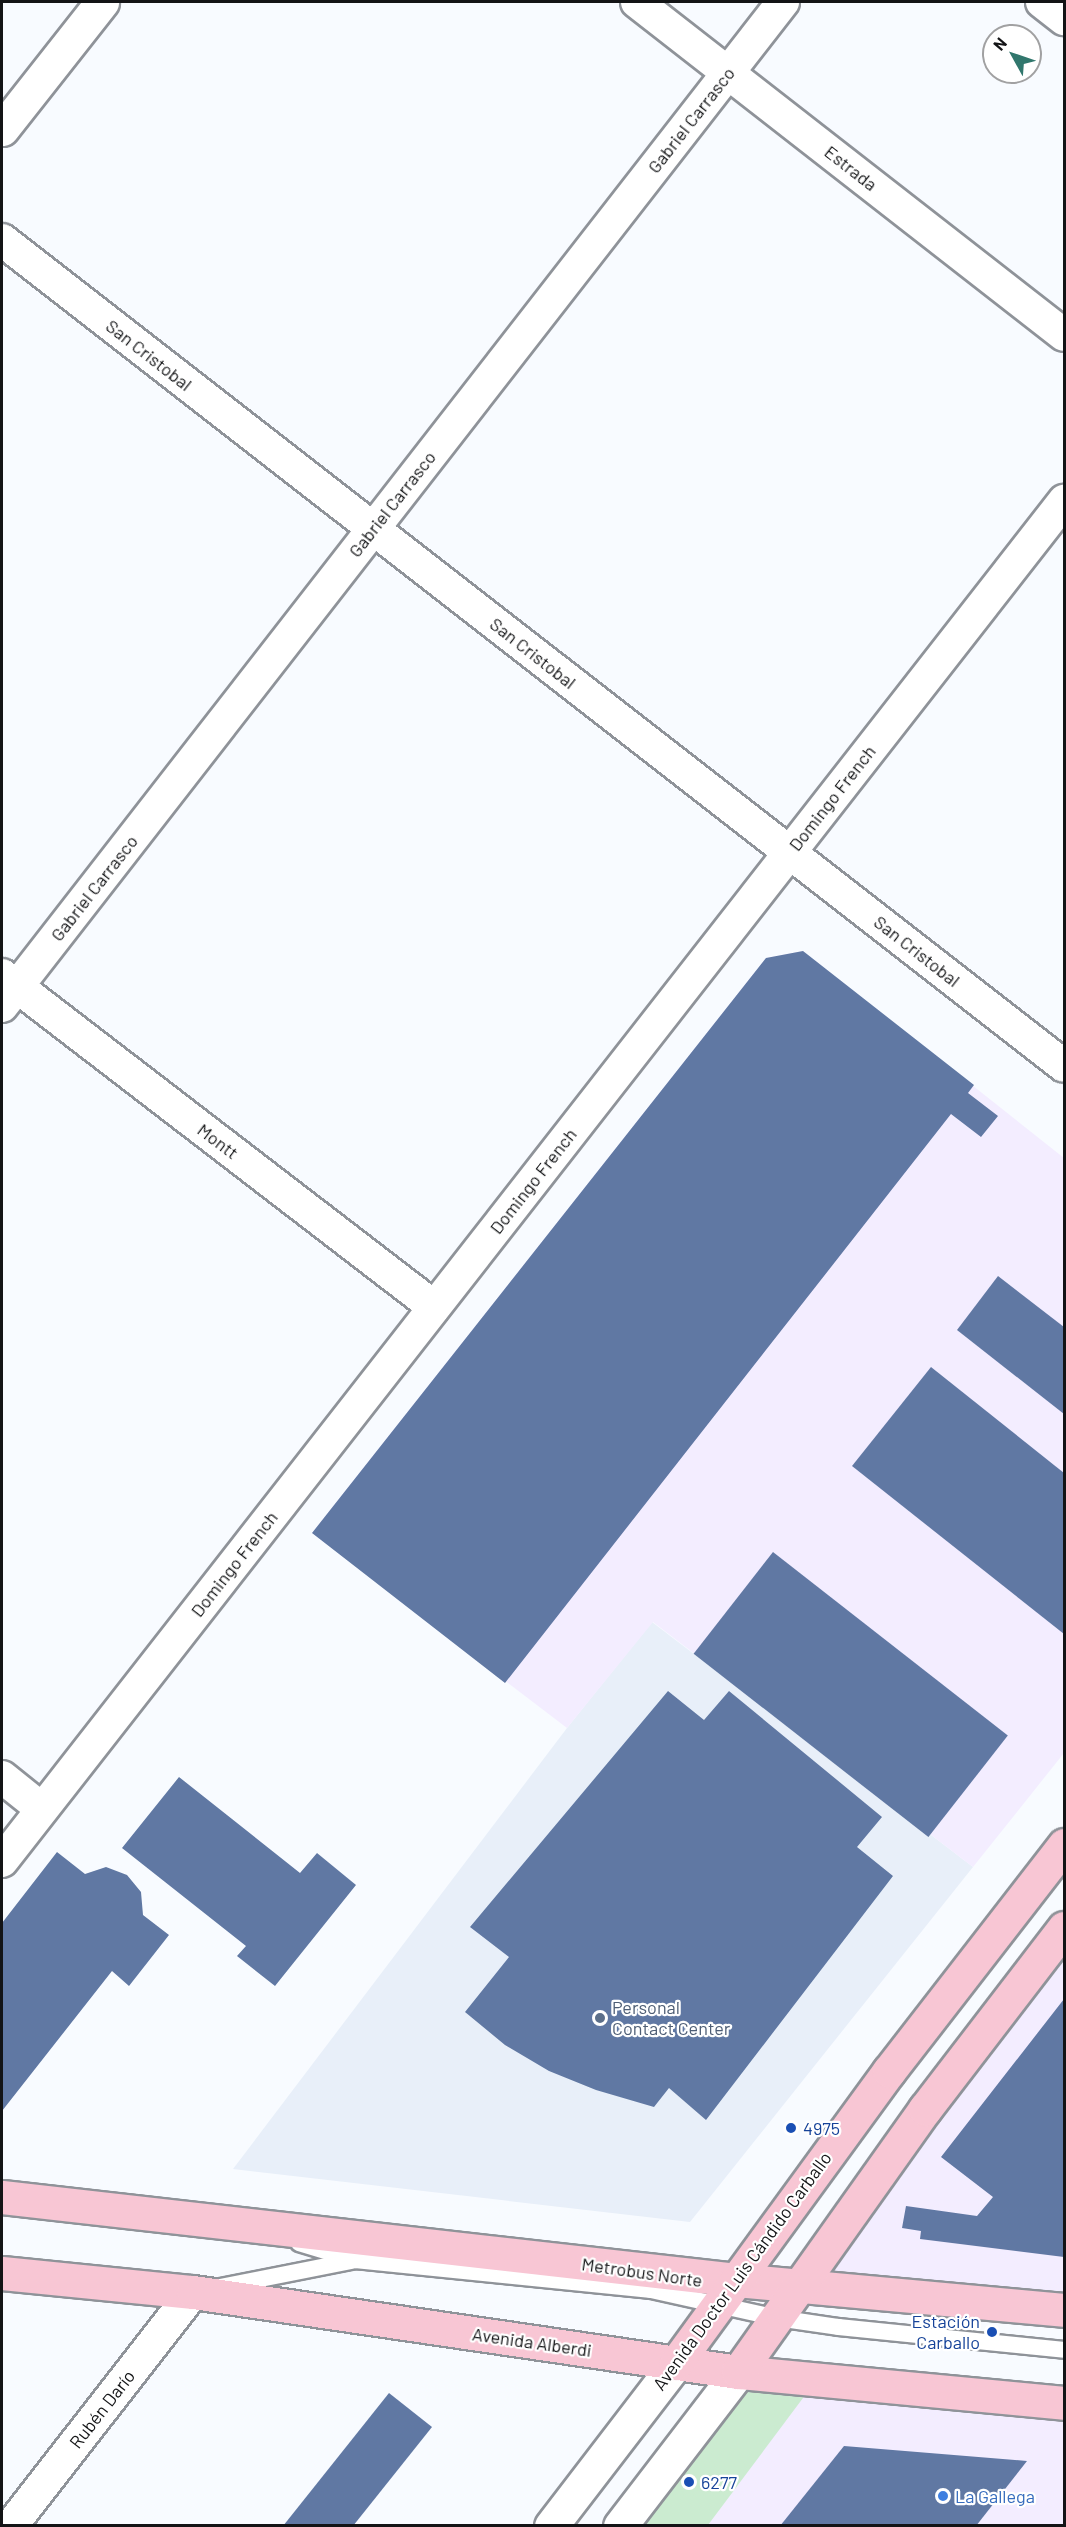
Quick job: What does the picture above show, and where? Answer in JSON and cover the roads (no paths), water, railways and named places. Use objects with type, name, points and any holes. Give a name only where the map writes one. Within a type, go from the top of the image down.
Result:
[{"type":"main road","points":[[2,129],[91,5]]},
{"type":"main road","name":"Avenida Doctor Luis Cándido Carballo","points":[[551,2526],[676,2363],[889,2071],[1065,1845]]},
{"type":"main road","points":[[620,2526],[738,2372],[925,2109],[1065,1928]]},
{"type":"main road","points":[[2,2197],[241,2225],[728,2292],[800,2286],[1065,2310]]},
{"type":"main road","name":"Avenida Alberdi","points":[[2,2273],[193,2292],[738,2372],[1065,2403]]},
{"type":"street","name":"Estrada","points":[[637,2],[1065,335]]},
{"type":"street","name":"Gabriel Carrasco","points":[[7,989],[373,529],[783,2]]},
{"type":"street","points":[[1042,2],[1065,19]]},
{"type":"street","name":"San Cristobal","points":[[2,240],[1065,1066]]},
{"type":"street","name":"Domingo French","points":[[2,1861],[1065,501]]},
{"type":"street","name":"Montt","points":[[7,989],[434,1307]]},
{"type":"street","points":[[2,1777],[42,1809]]},
{"type":"street","name":"Rubén Darío","points":[[11,2526],[193,2292]]},
{"type":"lane","name":"Metrobus Norte","points":[[241,2225],[355,2260],[651,2290],[728,2292],[777,2318],[839,2327],[1065,2350]]},
{"type":"lane","name":"Metrobus Norte","points":[[193,2292],[355,2260]]},
{"type":"place","name":"Personal Contact Center","points":[[600,2018]]},
{"type":"place","name":"4975","points":[[791,2128]]},
{"type":"place","name":"Estación Carballo","points":[[992,2332]]},
{"type":"place","name":"6277","points":[[689,2482]]},
{"type":"place","name":"La Gallega","points":[[943,2496]]}]
